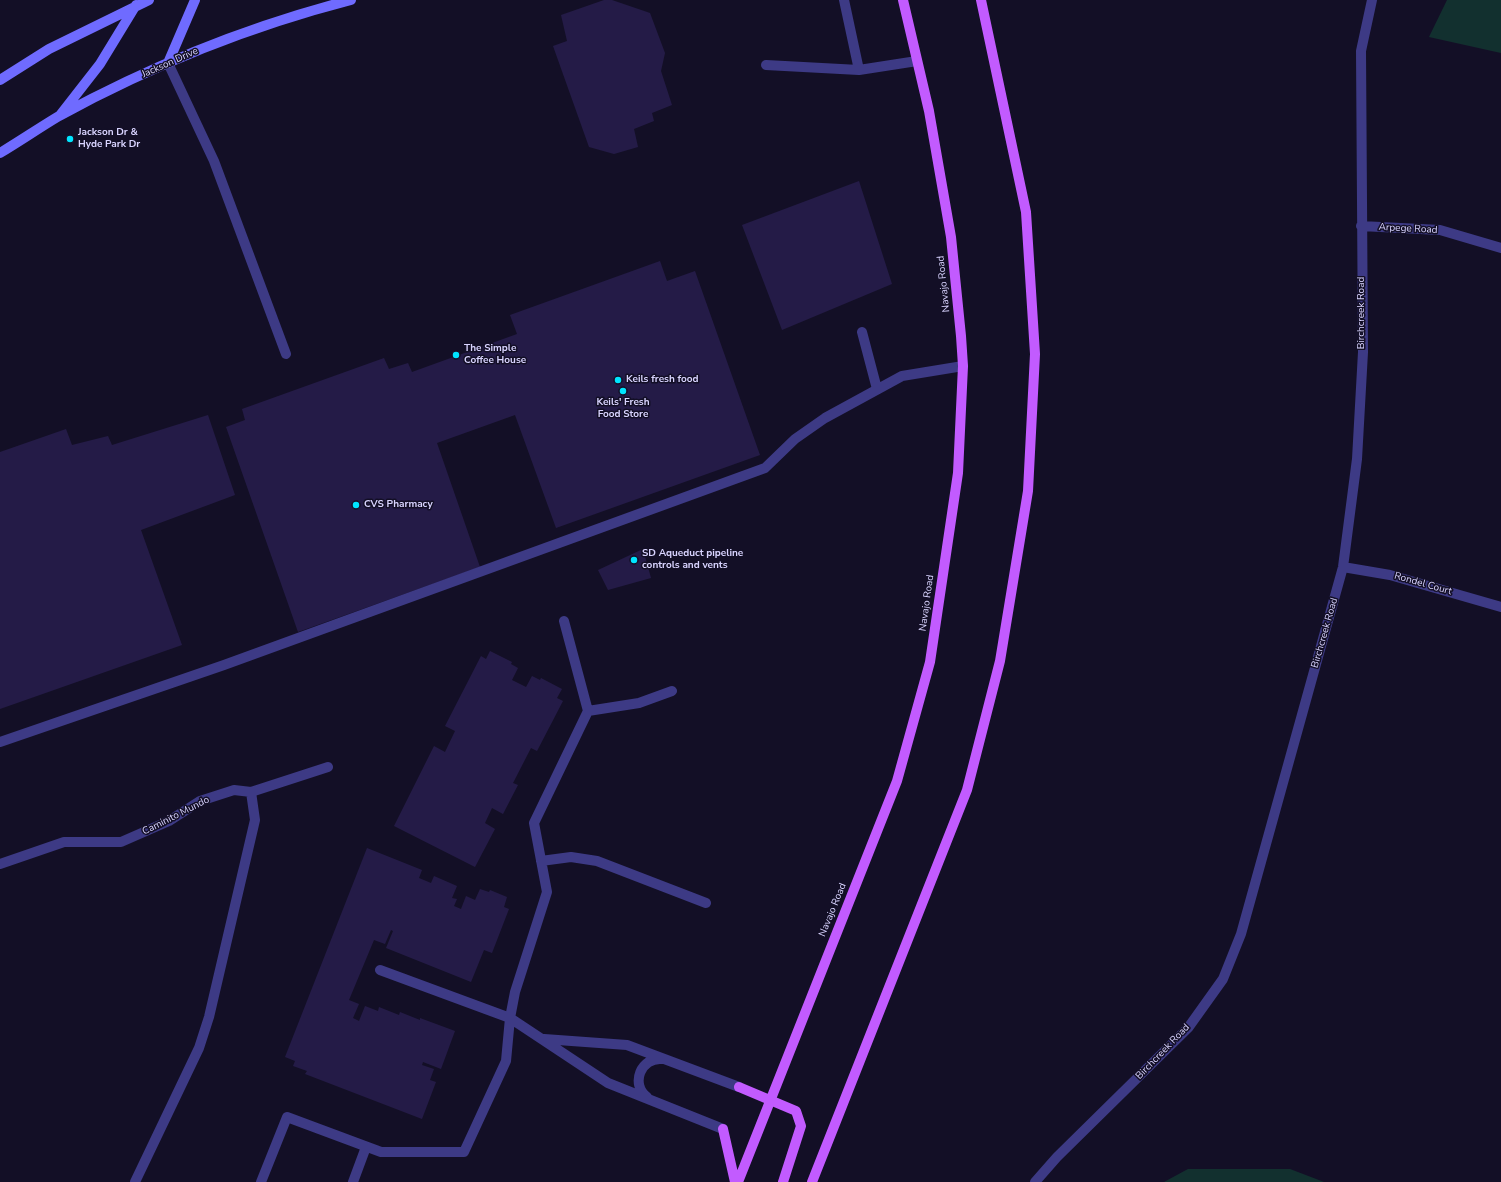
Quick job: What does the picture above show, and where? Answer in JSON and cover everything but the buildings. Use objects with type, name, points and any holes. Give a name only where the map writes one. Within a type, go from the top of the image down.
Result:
[{"type":"main road","points":[[0,80],[49,49],[136,2],[149,0]]},
{"type":"main road","points":[[168,63],[195,0]]},
{"type":"main road","name":"Jackson Drive","points":[[0,153],[60,116],[168,63],[251,30],[351,0]]},
{"type":"main road","name":"Navajo Road","points":[[738,1182],[897,781],[930,662],[958,473],[963,366],[951,237],[929,111],[903,0]]},
{"type":"main road","points":[[812,1182],[967,790],[1000,661],[1028,491],[1035,354],[1026,212],[982,0]]},
{"type":"main road","points":[[60,116],[100,64],[136,2]]},
{"type":"main road","points":[[739,1087],[796,1111],[801,1126],[783,1182]]},
{"type":"main road","points":[[723,1129],[734,1182]]},
{"type":"street","points":[[844,0],[859,70]]},
{"type":"street","name":"Birchcreek Road","points":[[1035,1182],[1057,1157],[1188,1028],[1222,979],[1241,934],[1343,567],[1357,459],[1360,406],[1362,352],[1361,51],[1372,0]]},
{"type":"street","points":[[766,65],[859,70],[917,61]]},
{"type":"street","points":[[168,63],[214,161],[286,354]]},
{"type":"street","name":"Arpege Road","points":[[1362,226],[1440,230],[1501,248]]},
{"type":"street","points":[[862,332],[877,389]]},
{"type":"street","points":[[0,742],[231,662],[765,468],[795,439],[825,418],[902,376],[963,366]]},
{"type":"street","name":"Rondel Court","points":[[1343,567],[1390,575],[1501,607]]},
{"type":"street","points":[[261,1182],[287,1117],[380,1152],[464,1152],[506,1061],[510,1018],[515,992],[547,892],[534,823],[588,711],[564,621]]},
{"type":"street","points":[[588,711],[639,703],[672,691]]},
{"type":"street","name":"Caminito Mundo","points":[[0,864],[64,842],[122,842],[169,821],[200,801],[234,790],[251,792],[328,767]]},
{"type":"street","points":[[135,1182],[199,1048],[209,1017],[255,820],[251,792]]},
{"type":"street","points":[[541,861],[571,857],[597,862],[706,903]]},
{"type":"street","points":[[380,970],[510,1018],[608,1083],[723,1129]]},
{"type":"street","points":[[542,1038],[627,1045],[739,1087]]},
{"type":"street","points":[[652,1100],[645,1096],[640,1089],[638,1081],[639,1073],[650,1061],[658,1059],[666,1060]]},
{"type":"street","points":[[352,1182],[366,1147]]},
{"type":"green space","points":[[1447,0],[1501,0],[1501,53],[1429,37]]},
{"type":"green space","points":[[1188,1169],[1290,1169],[1324,1182],[1164,1182]]},
{"type":"place","name":"Jackson Dr & Hyde Park Dr","points":[[70,139]]},
{"type":"place","name":"The Simple Coffee House","points":[[456,355]]},
{"type":"place","name":"Keils fresh food","points":[[618,380]]},
{"type":"place","name":"Keils' Fresh Food Store","points":[[623,391]]},
{"type":"place","name":"CVS Pharmacy","points":[[356,505]]},
{"type":"place","name":"SD Aqueduct pipeline controls and vents","points":[[634,560]]}]
